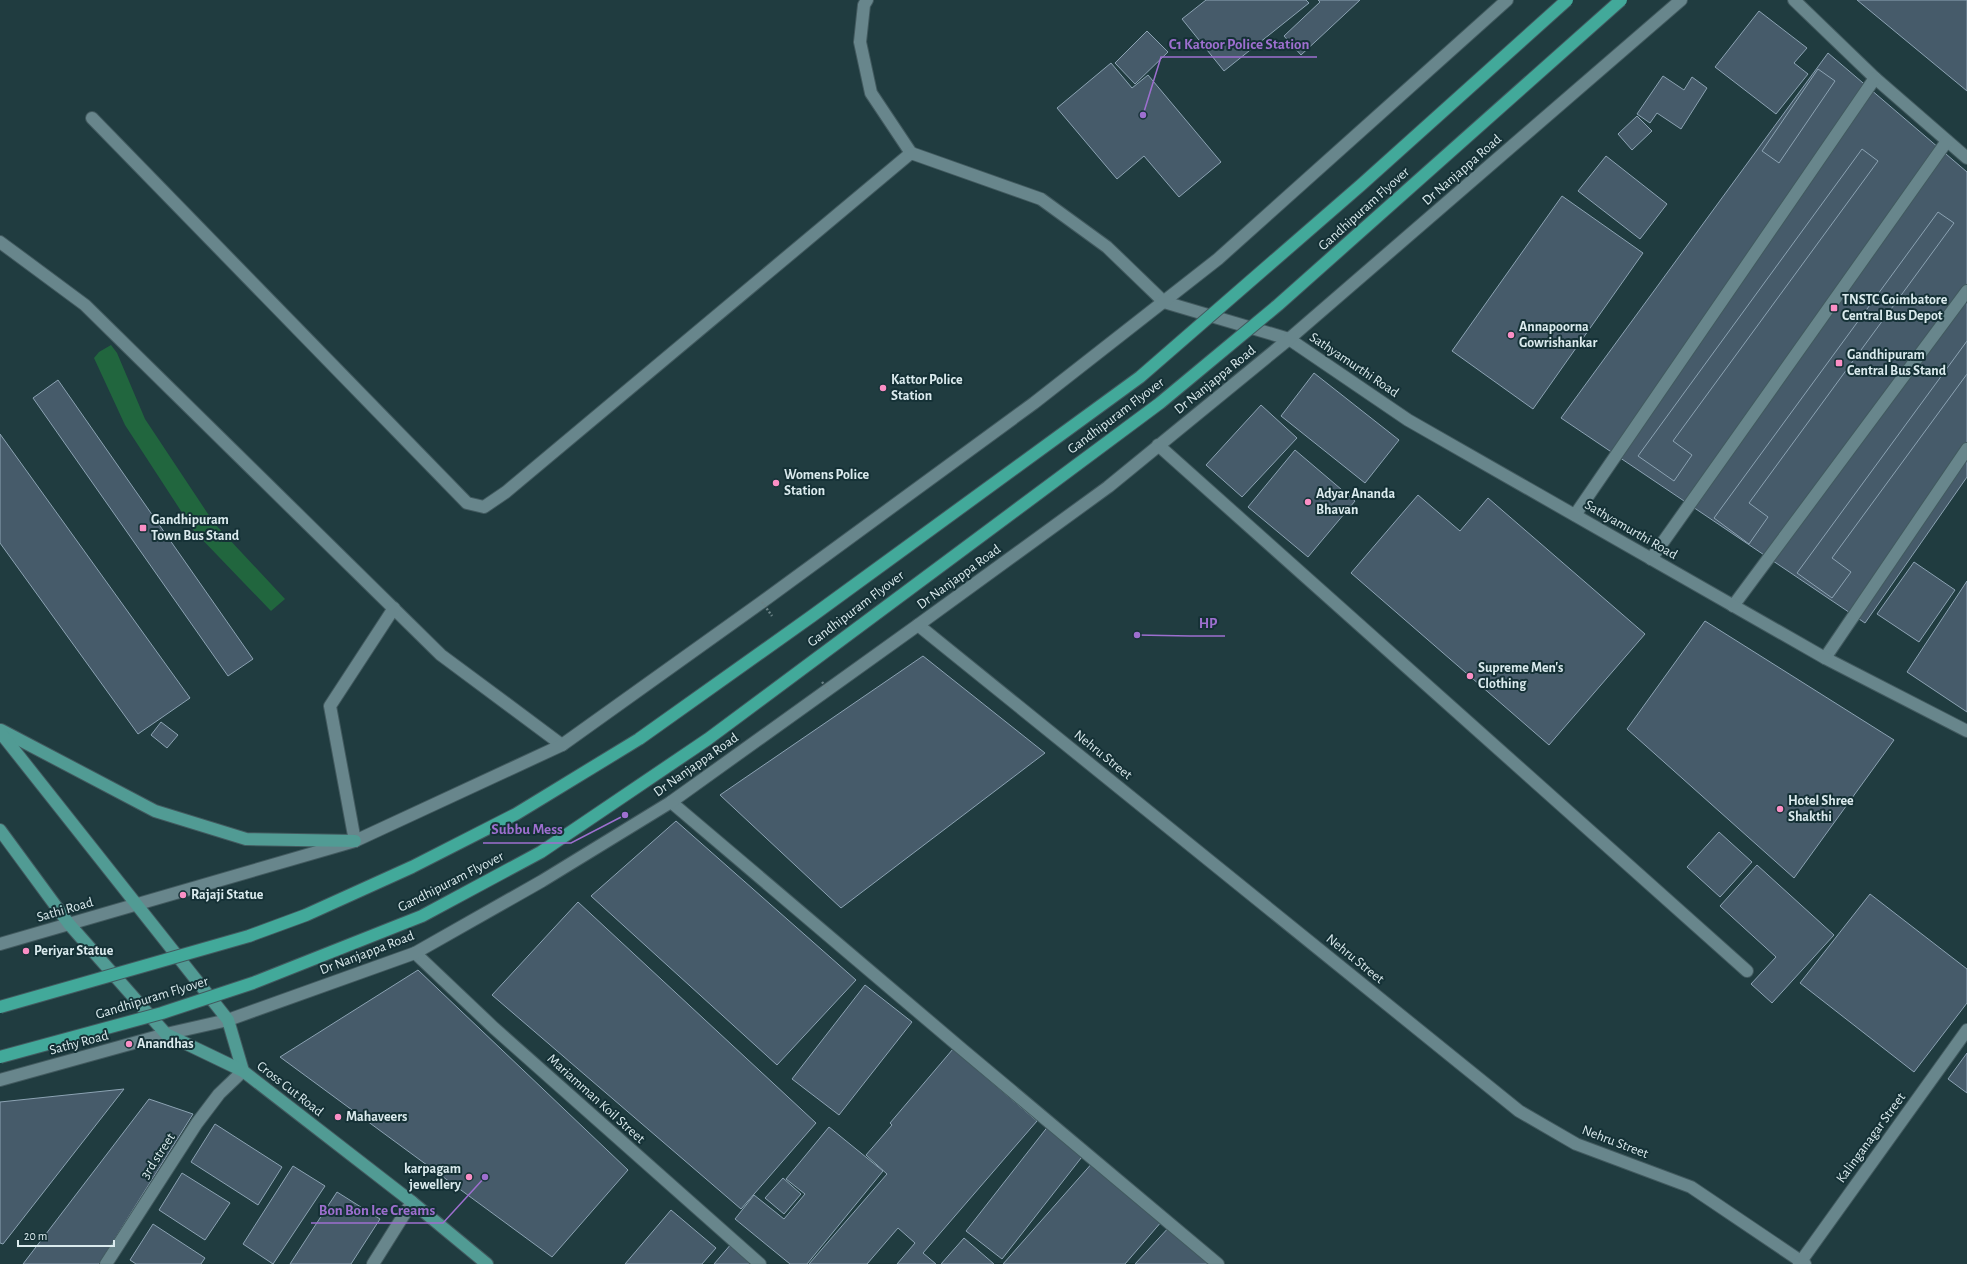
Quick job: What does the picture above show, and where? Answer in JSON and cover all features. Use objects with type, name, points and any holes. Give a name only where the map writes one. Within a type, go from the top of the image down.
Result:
[{"type":"highway","name":"Gandhipuram Flyover","points":[[0,1007],[249,936],[306,915],[412,867],[516,814],[639,738],[812,616],[1140,377],[1361,185],[1567,0]]},
{"type":"highway","name":"Gandhipuram Flyover","points":[[0,1057],[162,1013],[253,982],[422,916],[540,852],[708,739],[1160,403],[1278,305],[1621,0]]},
{"type":"main road","points":[[0,731],[162,814],[246,839],[355,841]]},
{"type":"main road","points":[[0,731],[228,1020],[243,1071]]},
{"type":"main road","points":[[0,830],[69,924],[166,1034]]},
{"type":"main road","name":"Cross Cut Road","points":[[166,1034],[243,1071],[412,1202],[487,1264]]},
{"type":"street","points":[[138,905],[355,841],[562,745],[948,467],[1034,403],[1164,302],[1218,259],[1507,0]]},
{"type":"street","name":"Dr Nanjappa Road","points":[[166,1034],[228,1020],[415,953],[542,881],[671,802],[1108,487],[1289,339],[1681,0]]},
{"type":"street","points":[[1794,0],[1874,78],[1967,158]]},
{"type":"street","points":[[862,3],[860,42],[871,93],[911,153],[1041,199],[1107,247],[1164,302]]},
{"type":"street","points":[[1574,515],[1874,78]]},
{"type":"street","points":[[92,118],[467,503],[484,507],[506,492],[911,153]]},
{"type":"street","points":[[1651,560],[1947,141]]},
{"type":"street","points":[[0,242],[85,305],[441,655],[562,745]]},
{"type":"street","points":[[1733,606],[1967,291]]},
{"type":"street","name":"Sathyamurthi Road","points":[[1164,302],[1289,339],[1408,420],[1825,658],[1967,731]]},
{"type":"street","points":[[1158,445],[1747,971]]},
{"type":"street","points":[[1825,658],[1967,449]]},
{"type":"street","points":[[355,841],[330,706],[394,608]]},
{"type":"street","name":"Nehru Street","points":[[918,625],[1519,1111],[1576,1144],[1691,1187],[1802,1263]]},
{"type":"street","points":[[671,802],[962,1050],[1218,1264]]},
{"type":"street","name":"Sathi Road","points":[[0,944],[138,905]]},
{"type":"street","name":"Mariamman Koil Street","points":[[415,953],[494,1028],[760,1264]]},
{"type":"street","name":"Kalinganagar Street","points":[[1802,1263],[1967,1030]]},
{"type":"street","name":"Sathy Road","points":[[0,1080],[166,1034]]},
{"type":"street","name":"3rd street","points":[[106,1264],[197,1122],[219,1094],[243,1071]]},
{"type":"street","points":[[373,1264],[412,1202]]},
{"type":"green space","points":[[111,345],[117,353],[145,419],[214,523],[285,599],[271,611],[194,531],[125,425],[94,358],[99,352]]},
{"type":"building","points":[[1206,0],[1306,0],[1309,3],[1224,71],[1182,19]]},
{"type":"building","points":[[1318,0],[1360,0],[1301,55],[1284,36],[1320,2]]},
{"type":"building","points":[[1857,0],[1967,0],[1967,91]]},
{"type":"building","points":[[1759,11],[1807,48],[1794,63],[1808,74],[1776,114],[1715,67]]},
{"type":"building","points":[[1147,31],[1168,52],[1135,84],[1115,63]]},
{"type":"building","points":[[1828,53],[1967,172],[1967,477],[1865,623],[1561,418]]},
{"type":"building","points":[[1111,63],[1132,88],[1148,75],[1221,162],[1179,197],[1144,156],[1117,179],[1057,108]]},
{"type":"building","points":[[1818,69],[1835,81],[1779,163],[1762,151]]},
{"type":"building","points":[[1663,76],[1684,90],[1692,77],[1707,88],[1681,129],[1657,113],[1650,123],[1637,114]]},
{"type":"building","points":[[1637,116],[1652,131],[1632,150],[1618,134]]},
{"type":"building","points":[[1862,149],[1878,161],[1673,441],[1692,455],[1674,481],[1638,456]]},
{"type":"building","points":[[1606,156],[1667,204],[1640,239],[1578,191]]},
{"type":"building","points":[[1562,196],[1643,253],[1533,409],[1452,351]]},
{"type":"building","name":"Gandhipuram Central Bus Stand","points":[[1938,212],[1954,223],[1749,503],[1768,517],[1749,544],[1714,518]]},
{"type":"building","points":[[1967,341],[1967,374],[1832,558],[1851,572],[1832,598],[1797,573]]},
{"type":"building","points":[[1314,373],[1399,440],[1365,483],[1281,416]]},
{"type":"building","name":"Gandhipuram Town Bus Stand","points":[[58,380],[253,659],[228,676],[33,398]]},
{"type":"building","points":[[1261,405],[1297,438],[1242,497],[1206,465]]},
{"type":"building","points":[[0,434],[190,698],[138,734],[0,543]]},
{"type":"building","points":[[1295,450],[1355,501],[1308,557],[1248,507]]},
{"type":"building","points":[[1418,495],[1460,531],[1488,498],[1645,634],[1549,745],[1351,573]]},
{"type":"building","points":[[1914,562],[1955,590],[1919,642],[1877,614]]},
{"type":"building","points":[[1967,581],[1967,712],[1907,672]]},
{"type":"building","name":"Hotel Shree Shakthi","points":[[1705,621],[1894,740],[1794,878],[1627,729]]},
{"type":"building","points":[[923,656],[1045,753],[841,908],[720,795]]},
{"type":"building","points":[[161,722],[178,735],[167,748],[151,735]]},
{"type":"building","points":[[676,821],[856,980],[777,1065],[591,896]]},
{"type":"building","points":[[1719,832],[1752,862],[1720,897],[1687,867]]},
{"type":"building","points":[[1757,865],[1834,935],[1772,1003],[1751,984],[1776,957],[1720,906]]},
{"type":"building","points":[[1870,894],[1967,969],[1967,1003],[1914,1072],[1800,983]]},
{"type":"building","points":[[578,902],[816,1123],[741,1209],[492,995]]},
{"type":"building","points":[[418,970],[628,1170],[552,1257],[280,1057]]},
{"type":"building","points":[[865,985],[912,1022],[839,1115],[792,1079]]},
{"type":"building","points":[[953,1049],[1037,1121],[923,1253],[936,1264],[897,1264],[915,1243],[898,1228],[867,1264],[809,1264],[887,1174],[866,1155],[892,1125],[890,1123]]},
{"type":"building","points":[[1967,1053],[1967,1093],[1948,1079]]},
{"type":"building","points":[[124,1089],[3,1244],[0,1243],[0,1102]]},
{"type":"building","points":[[149,1099],[193,1114],[99,1264],[23,1264]]},
{"type":"building","points":[[215,1124],[282,1167],[258,1205],[191,1162]]},
{"type":"building","points":[[1049,1125],[1085,1153],[1002,1259],[966,1231]]},
{"type":"building","points":[[829,1127],[883,1171],[807,1264],[790,1264],[735,1219],[754,1195],[784,1219],[805,1194],[786,1179]]},
{"type":"building","points":[[1094,1161],[1162,1221],[1125,1264],[1003,1264]]},
{"type":"building","points":[[293,1166],[325,1186],[273,1264],[243,1244]]},
{"type":"building","points":[[182,1173],[230,1203],[205,1240],[159,1210]]},
{"type":"building","points":[[783,1178],[801,1194],[784,1214],[765,1198]]},
{"type":"building","points":[[337,1192],[380,1219],[351,1264],[290,1264]]},
{"type":"building","points":[[671,1210],[716,1248],[702,1264],[625,1264]]},
{"type":"building","points":[[153,1224],[205,1258],[201,1264],[136,1264],[130,1260]]},
{"type":"building","points":[[1171,1225],[1213,1264],[1135,1264]]},
{"type":"building","points":[[964,1238],[994,1264],[941,1264]]},
{"type":"building","points":[[732,1243],[756,1264],[714,1264]]},
{"type":"place","name":"C1 Katoor Police Station","points":[[1143,115]]},
{"type":"place","name":"TNSTC Coimbatore Central Bus Depot","points":[[1834,308]]},
{"type":"place","name":"Annapoorna Gowrishankar","points":[[1511,335]]},
{"type":"place","name":"Gandhipuram Central Bus Stand","points":[[1839,363]]},
{"type":"place","name":"Kattor Police Station","points":[[883,388]]},
{"type":"place","name":"Womens Police Station","points":[[776,483]]},
{"type":"place","name":"Adyar Ananda Bhavan","points":[[1308,502]]},
{"type":"place","name":"Gandhipuram Town Bus Stand","points":[[143,528]]},
{"type":"place","name":"HP","points":[[1137,635]]},
{"type":"place","name":"Supreme Men's Clothing","points":[[1470,676]]},
{"type":"place","name":"Hotel Shree Shakthi","points":[[1780,809]]},
{"type":"place","name":"Subbu Mess","points":[[625,815]]},
{"type":"place","name":"Rajaji Statue","points":[[183,895]]},
{"type":"place","name":"Periyar Statue","points":[[26,951]]},
{"type":"place","name":"Anandhas","points":[[129,1044]]},
{"type":"place","name":"Mahaveers","points":[[338,1117]]},
{"type":"place","name":"karpagam jewellery","points":[[469,1177]]},
{"type":"place","name":"Bon Bon Ice Creams","points":[[485,1177]]}]
